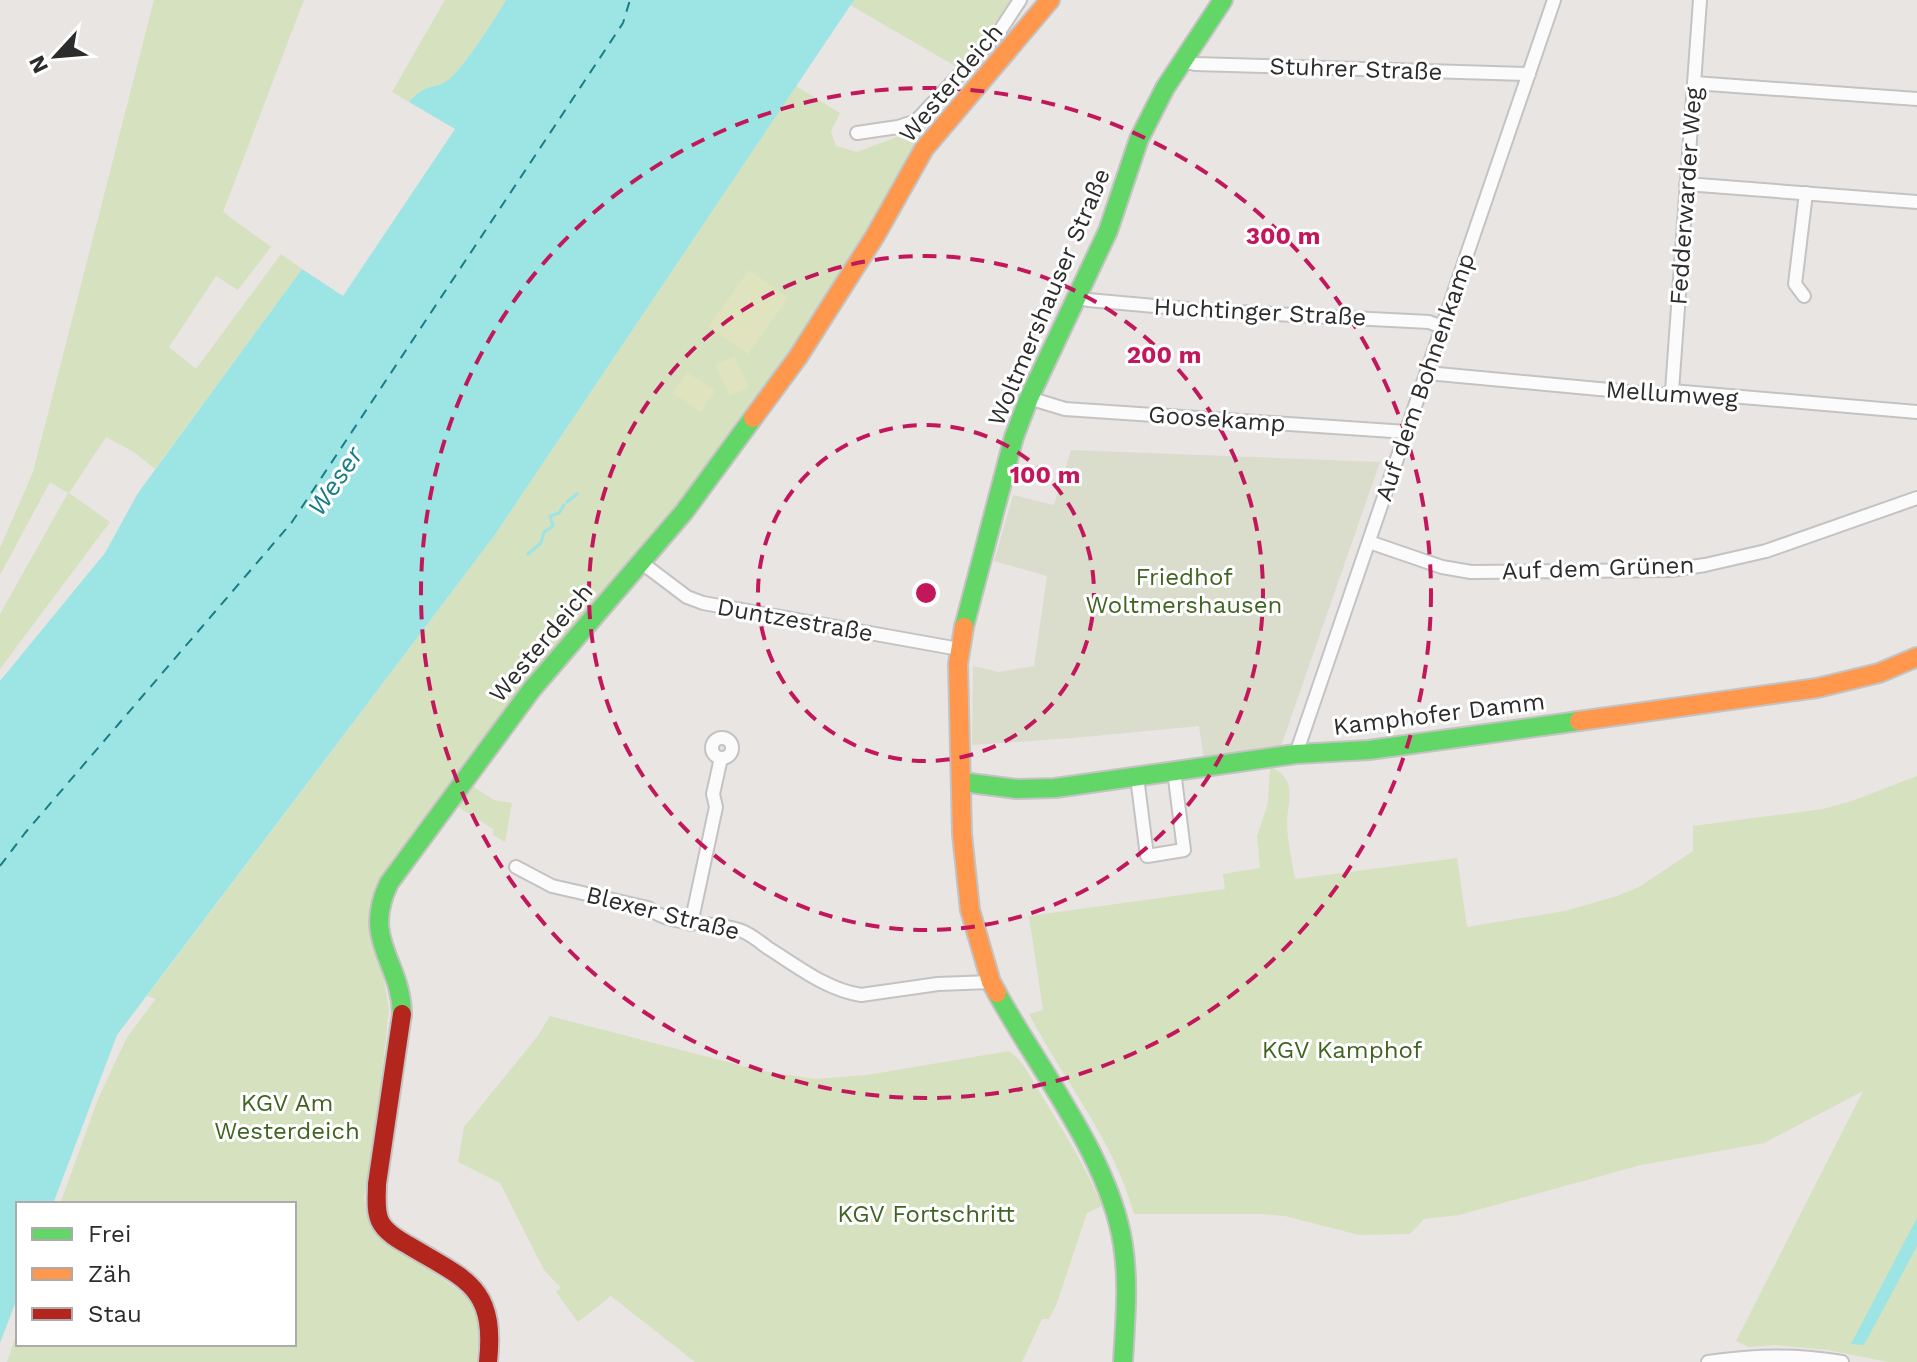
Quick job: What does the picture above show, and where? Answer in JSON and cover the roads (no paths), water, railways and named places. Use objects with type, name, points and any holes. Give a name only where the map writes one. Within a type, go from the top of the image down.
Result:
[{"type":"street","points":[[857,133],[916,121],[999,32],[1020,0]]},
{"type":"street","name":"Westerdeich","points":[[488,1362],[491,1325],[488,1309],[478,1292],[465,1280],[389,1233],[378,1219],[376,1187],[402,1010],[377,922],[379,903],[389,883],[499,731],[684,512],[798,357],[875,236],[929,141],[1050,0]]},
{"type":"street","name":"Woltmershauser Straße","points":[[1123,1362],[1127,1278],[1123,1242],[1110,1191],[1089,1148],[991,982],[970,910],[962,834],[959,649],[981,554],[1014,437],[1029,398],[1108,231],[1139,139],[1165,88],[1223,0]]},
{"type":"street","name":"Auf dem Bohnenkamp","points":[[1296,754],[1554,0]]},
{"type":"street","name":"Fedderwarder Weg","points":[[1672,391],[1700,0]]},
{"type":"street","name":"Stuhrer Straße","points":[[1183,61],[1195,64],[1529,74]]},
{"type":"street","points":[[1694,83],[1917,99]]},
{"type":"street","points":[[1686,184],[1917,202]]},
{"type":"street","points":[[1804,296],[1795,284],[1806,193]]},
{"type":"street","name":"Huchtinger Straße","points":[[1076,297],[1199,310],[1429,322],[1442,327]]},
{"type":"street","name":"Mellumweg","points":[[1427,373],[1663,395],[1672,391],[1917,412]]},
{"type":"street","name":"Goosekamp","points":[[1029,398],[1065,409],[1407,432]]},
{"type":"street","name":"Auf dem Grünen","points":[[1369,542],[1442,567],[1471,572],[1672,570],[1766,551],[1917,498]]},
{"type":"street","name":"Duntzestraße","points":[[642,563],[687,597],[703,603],[959,649]]},
{"type":"street","name":"Kamphofer Damm","points":[[962,782],[1017,789],[1055,788],[1296,754],[1369,750],[1817,688],[1879,673],[1917,657]]},
{"type":"street","points":[[691,924],[716,807],[713,794],[721,758]]},
{"type":"street","points":[[1137,777],[1147,856],[1184,850],[1174,771]]},
{"type":"street","name":"Blexer Straße","points":[[516,867],[552,886],[648,908],[661,918],[691,924],[709,923],[741,931],[816,978],[852,994],[938,984],[991,982]]},
{"type":"street","points":[[1708,1362],[1792,1355],[1842,1362]]},
{"type":"water","name":"Weser","points":[[506,0],[854,0],[494,536],[117,1035],[54,1202],[16,1202],[16,1301],[0,1343],[0,681],[105,553],[138,493],[302,269],[343,296],[455,129],[409,102],[419,92],[453,76]]},
{"type":"water","points":[[1917,1218],[1917,1246],[1864,1345],[1851,1344]]},
{"type":"waterway","points":[[567,502],[577,494]]},
{"type":"waterway","points":[[528,554],[541,543],[544,532],[553,526],[550,516],[559,513],[564,505]]},
{"type":"park label","name":"Friedhof Woltmershausen","points":[[1184,591]]},
{"type":"park label","name":"KGV Kamphof","points":[[1342,1050]]},
{"type":"park label","name":"KGV Am Westerdeich","points":[[287,1117]]},
{"type":"park label","name":"KGV Fortschritt","points":[[926,1214]]}]
